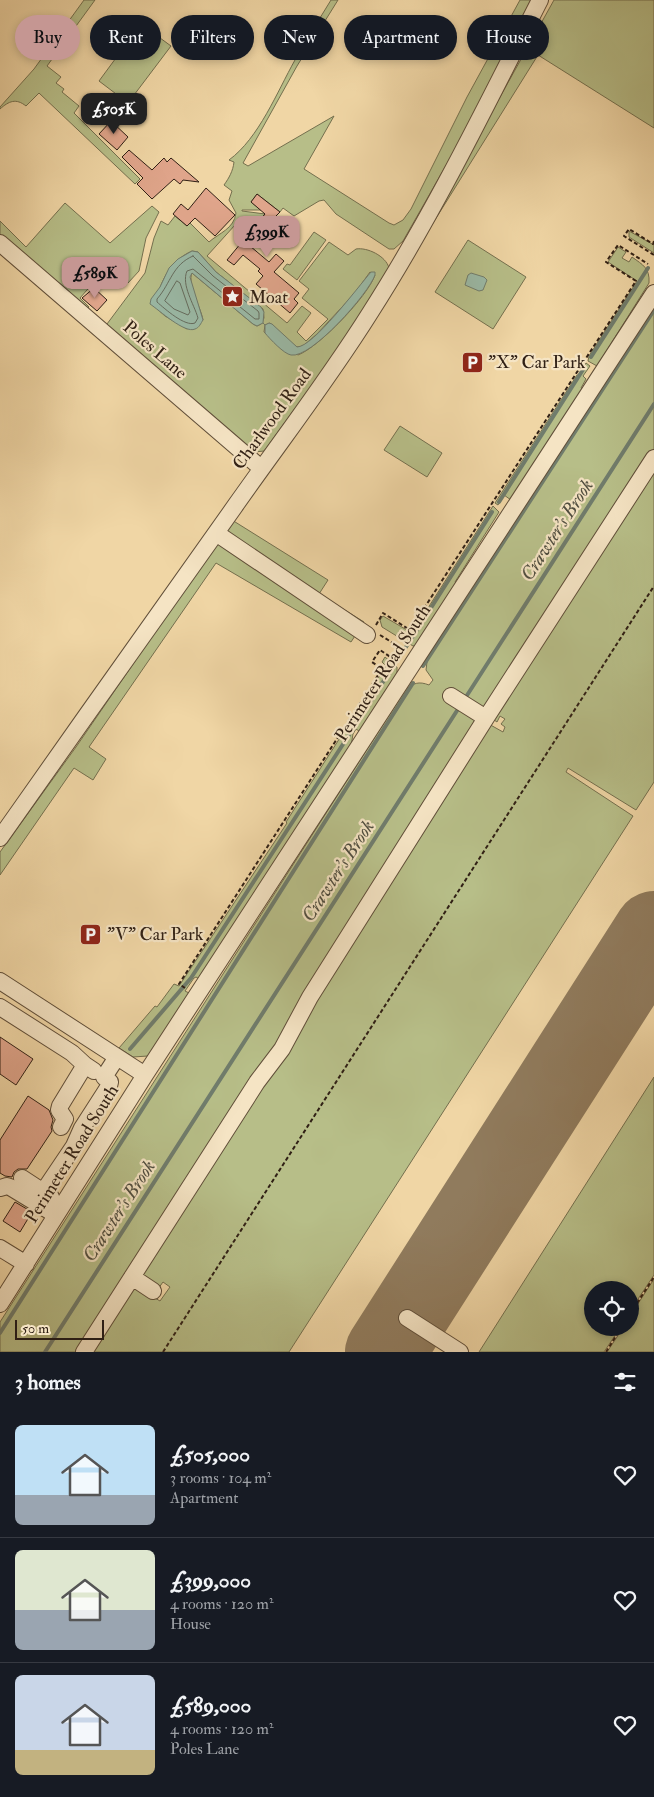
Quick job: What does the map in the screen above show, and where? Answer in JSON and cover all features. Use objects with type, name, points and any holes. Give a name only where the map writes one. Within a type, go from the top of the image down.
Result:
[{"type":"street","name":"Charlwood Road","points":[[0,838],[261,468],[320,388],[369,315],[402,262],[464,152],[540,0]]},
{"type":"street","name":"Poles Lane","points":[[0,243],[261,468]]},
{"type":"street","name":"Perimeter Road South","points":[[0,1304],[97,1150],[654,294]]},
{"type":"street","points":[[84,1352],[257,1082],[282,1049],[310,997],[486,718],[654,458]]},
{"type":"street","points":[[216,533],[373,633]]},
{"type":"street","points":[[458,700],[486,718]]},
{"type":"street","name":"Perimeter Road South","points":[[0,981],[145,1076]]},
{"type":"street","points":[[0,1007],[72,1054],[110,1082],[78,1138],[43,1192]]},
{"type":"street","points":[[104,1077],[117,1057]]},
{"type":"street","points":[[86,1065],[60,1106],[65,1119],[59,1125],[97,1150]]},
{"type":"street","points":[[22,1178],[43,1192],[60,1210]]},
{"type":"street","points":[[0,1188],[10,1186],[60,1210]]},
{"type":"street","points":[[0,1248],[26,1264]]},
{"type":"street","points":[[132,1277],[153,1291]]},
{"type":"street","points":[[407,1318],[460,1352]]},
{"type":"path","points":[[654,241],[653,244],[628,229],[624,236],[654,255]]},
{"type":"path","points":[[405,658],[408,652],[373,633],[383,614],[410,630],[636,281],[606,262],[618,245],[648,264]]},
{"type":"path","points":[[163,1352],[654,586]]},
{"type":"path","points":[[187,990],[181,984],[382,668],[372,662],[380,650],[400,664]]},
{"type":"path","points":[[639,1300],[654,1277]]},
{"type":"path","points":[[606,1352],[617,1336]]},
{"type":"green space","points":[[84,0],[95,0],[80,21],[80,15],[73,15]]},
{"type":"green space","points":[[331,0],[338,0],[329,15],[322,15]]},
{"type":"green space","points":[[520,0],[533,0],[525,15],[512,15]]},
{"type":"green space","points":[[554,0],[654,0],[654,128],[546,60],[549,60],[549,15],[546,15]]},
{"type":"green space","points":[[161,39],[171,46],[161,59]]},
{"type":"green space","points":[[41,60],[51,60],[47,66],[61,77],[56,83],[64,89],[62,92],[79,106],[74,113],[140,179],[135,184],[39,93],[26,106],[16,101],[6,104],[0,109]]},
{"type":"green space","points":[[114,60],[160,60],[128,103],[99,81]]},
{"type":"green space","points":[[295,60],[301,60],[243,163],[248,166],[334,116],[304,169],[394,225],[403,220],[411,209],[487,60],[502,60],[465,132],[403,241],[394,249],[389,249],[336,214],[324,200],[294,216],[283,208],[280,212],[257,194],[251,202],[261,210],[242,211],[265,214],[247,235],[235,225],[207,256],[287,323],[302,306],[311,313],[297,332],[306,341],[328,319],[302,298],[309,289],[299,281],[329,242],[348,255],[356,249],[365,249],[376,253],[389,268],[358,322],[264,451],[255,452],[242,446],[107,327],[107,324],[145,273],[154,238],[161,221],[168,225],[175,216],[187,226],[190,223],[209,242],[232,223],[236,213],[229,200],[232,191],[224,185],[234,162],[229,160],[249,140],[274,100]],"holes":[[[192,251],[198,252],[216,272],[263,309],[264,318],[261,324],[257,326],[253,324],[192,273],[191,283],[203,320],[187,329],[165,316],[155,307],[162,282],[171,267],[184,255]],[[370,272],[375,275],[363,295],[342,320],[318,342],[298,355],[264,332],[265,325],[270,323],[292,344],[297,347],[303,346],[317,334],[355,293]]]},
{"type":"green space","points":[[521,60],[535,60],[428,231]]},
{"type":"green space","points":[[65,203],[110,243],[152,206],[159,212],[146,238],[139,271],[128,283],[114,275],[108,283],[97,273],[91,280],[94,282],[80,298],[89,307],[87,309],[0,237],[0,221],[26,247]]},
{"type":"green space","points":[[629,231],[654,245],[654,253],[629,237]]},
{"type":"green space","points":[[314,232],[326,240],[297,280],[283,269],[287,264],[290,265]]},
{"type":"green space","points":[[468,240],[526,277],[493,329],[435,292]]},
{"type":"green space","points":[[618,247],[626,252],[622,258],[629,262],[632,257],[645,267],[649,283],[597,366],[588,361],[589,356],[637,281],[608,262]]},
{"type":"green space","points":[[654,302],[654,451],[477,717],[285,1031],[78,1352],[0,1352],[0,1322],[405,690],[416,683],[429,685],[433,680],[426,670],[428,654]]},
{"type":"green space","points":[[586,363],[590,366],[583,376],[586,379],[581,388],[583,390],[511,500],[504,495],[498,505],[495,503]]},
{"type":"green space","points":[[400,426],[442,453],[427,477],[384,450]]},
{"type":"green space","points":[[654,461],[654,782],[636,810],[568,768],[566,772],[633,816],[289,1352],[86,1352],[135,1286],[160,1301],[170,1287],[163,1282],[158,1289],[139,1278],[487,723],[503,732],[505,727],[501,724],[505,719],[500,716],[497,722],[490,717]]},
{"type":"green space","points":[[493,506],[499,512],[455,582],[458,585],[420,644],[413,646],[382,627],[380,620],[383,616],[412,633]]},
{"type":"green space","points":[[232,520],[328,580],[319,594],[364,622],[351,642],[216,563],[89,747],[106,759],[93,780],[74,768],[0,875],[0,852],[76,747]]},
{"type":"green space","points":[[385,657],[397,667],[397,676],[362,733],[356,729],[351,746],[203,981],[196,977],[194,978],[185,991],[189,993],[148,1056],[133,1057],[119,1048],[155,1006],[157,1007],[174,984],[179,986],[287,823],[386,666],[382,662]]},
{"type":"green space","points":[[654,1077],[654,1275],[639,1298],[639,1281],[584,1281],[584,1336],[615,1336],[604,1352],[479,1352]]},
{"type":"green space","points":[[654,1279],[654,1352],[607,1352],[618,1336],[639,1336],[639,1302]]},
{"type":"water","points":[[192,251],[198,252],[216,272],[261,307],[264,312],[263,323],[257,326],[253,324],[192,273],[190,277],[203,320],[198,328],[191,330],[179,325],[150,304],[169,268],[178,259]]},
{"type":"water","points":[[371,272],[375,272],[370,284],[351,309],[325,336],[312,347],[300,353],[291,355],[281,349],[265,333],[265,325],[272,324],[297,347],[304,344],[324,327]]},
{"type":"water","points":[[471,273],[484,277],[487,280],[483,290],[479,291],[465,285],[468,275]]},
{"type":"building","points":[[111,121],[128,137],[117,150],[99,134]]},
{"type":"building","points":[[129,150],[152,170],[164,158],[167,162],[171,158],[199,182],[183,180],[180,184],[174,179],[152,199],[137,184],[143,178],[122,157]]},
{"type":"building","points":[[206,188],[235,215],[215,236],[195,218],[187,226],[173,214],[181,204],[188,210]]},
{"type":"building","points":[[257,194],[280,212],[275,217],[281,222],[271,233],[266,229],[250,246],[269,262],[276,254],[284,261],[274,272],[299,293],[294,299],[298,303],[290,313],[256,284],[263,276],[258,271],[260,269],[243,255],[234,265],[227,260],[265,214],[251,202]]},
{"type":"building","points":[[94,288],[107,300],[97,311],[82,298]]},
{"type":"building","points":[[0,1037],[33,1059],[16,1085],[0,1074]]},
{"type":"building","points":[[28,1096],[49,1110],[53,1120],[52,1131],[27,1169],[18,1169],[12,1177],[5,1176],[0,1173],[0,1140]]},
{"type":"building","points":[[15,1202],[32,1212],[20,1232],[3,1221]]},
{"type":"waterway","points":[[591,357],[648,268]]},
{"type":"waterway","points":[[423,666],[654,310]]},
{"type":"waterway","points":[[499,502],[584,368]]},
{"type":"waterway","name":"Crawter's Brook","points":[[464,700],[654,404]]},
{"type":"waterway","points":[[406,647],[492,512]]},
{"type":"waterway","points":[[355,725],[392,668]]},
{"type":"waterway","points":[[0,1333],[413,683]]},
{"type":"waterway","name":"Crawter's Brook","points":[[45,1352],[460,706]]},
{"type":"waterway","points":[[130,1049],[191,978],[349,735]]},
{"type":"taxiway","points":[[553,1085],[615,1000],[654,954]]},
{"type":"runway","points":[[385,1352],[654,931]]},
{"type":"place","name":"Moat","points":[[233,297]]},
{"type":"place","name":"\"X\" Car Park","points":[[472,362]]},
{"type":"place","name":"\"V\" Car Park","points":[[91,934]]}]
